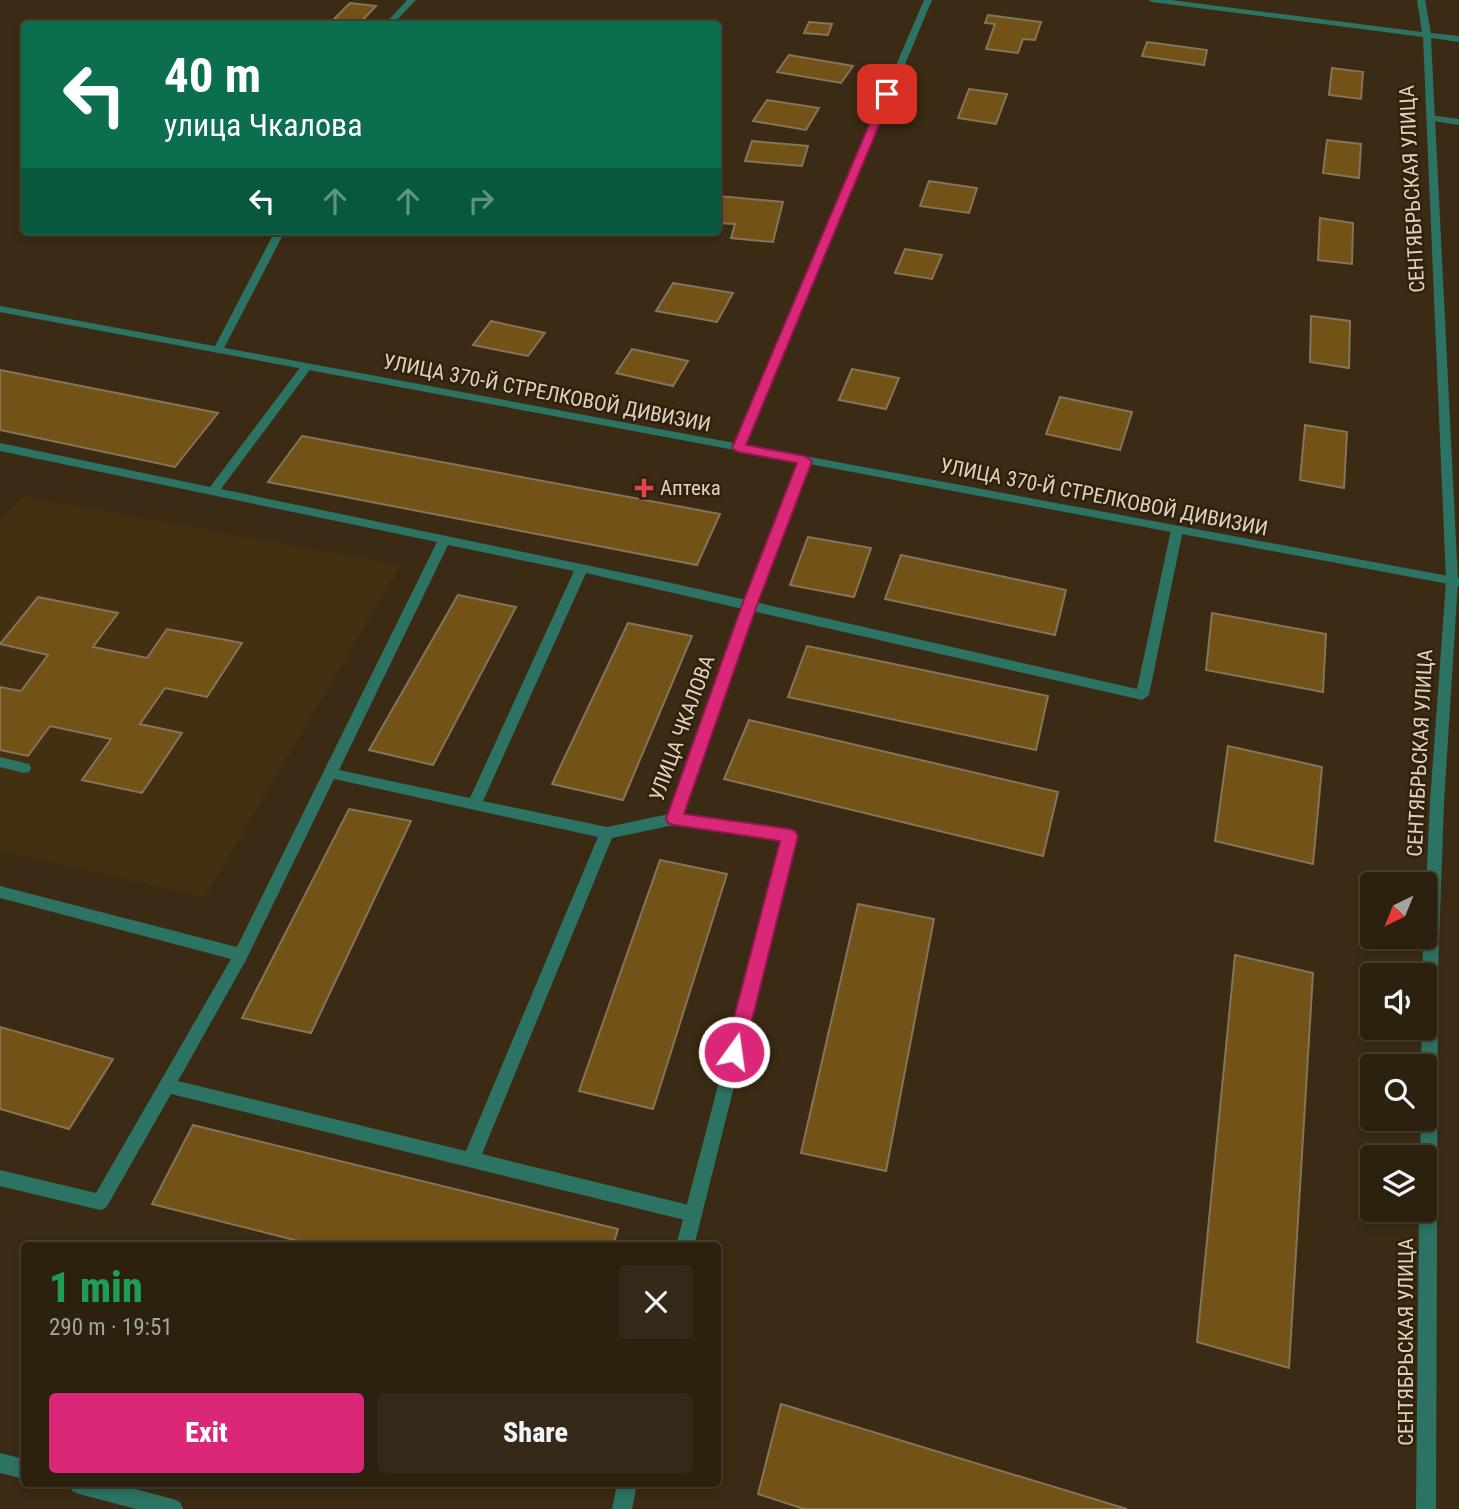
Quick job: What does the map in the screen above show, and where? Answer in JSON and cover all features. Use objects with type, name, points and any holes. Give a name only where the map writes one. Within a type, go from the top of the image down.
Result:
[{"type":"street","points":[[392,21],[412,0]]},
{"type":"street","points":[[738,448],[928,0]]},
{"type":"street","points":[[1152,0],[1459,39]]},
{"type":"street","name":"СЕНТЯБРЬСКАЯ УЛИЦА","points":[[1421,0],[1427,35],[1455,582],[1437,803],[1430,972],[1426,1509]]},
{"type":"street","points":[[1430,118],[1459,122]]},
{"type":"street","points":[[218,350],[279,235]]},
{"type":"street","name":"УЛИЦА 370-Й СТРЕЛКОВОЙ ДИВИЗИИ","points":[[0,309],[1455,582]]},
{"type":"street","points":[[213,491],[306,367]]},
{"type":"street","points":[[0,447],[582,568],[1142,695],[1177,530]]},
{"type":"street","name":"УЛИЦА ЧКАЛОВА","points":[[686,1242],[790,836],[674,819],[749,605],[805,461]]},
{"type":"street","points":[[0,1178],[100,1202],[241,956],[445,539]]},
{"type":"street","points":[[474,804],[582,568]]},
{"type":"street","points":[[0,762],[24,768]]},
{"type":"street","points":[[330,772],[607,833],[674,819]]},
{"type":"street","points":[[471,1160],[607,833]]},
{"type":"street","points":[[0,892],[241,956]]},
{"type":"street","points":[[166,1085],[693,1214]]},
{"type":"street","points":[[0,1463],[21,1468]]},
{"type":"street","points":[[90,1487],[173,1509]]},
{"type":"street","points":[[622,1509],[626,1487]]},
{"type":"shaded area","points":[[22,496],[401,565],[205,897],[0,851],[0,522]]},
{"type":"building","points":[[350,3],[376,6],[362,21],[334,19]]},
{"type":"building","points":[[988,15],[1041,22],[1035,40],[1023,39],[1018,53],[986,49],[995,24],[985,23]]},
{"type":"building","points":[[809,22],[832,24],[828,35],[804,33]]},
{"type":"building","points":[[1147,42],[1207,50],[1204,65],[1142,56]]},
{"type":"building","points":[[789,55],[853,66],[841,83],[777,72]]},
{"type":"building","points":[[1332,68],[1363,72],[1361,99],[1329,95]]},
{"type":"building","points":[[969,89],[1007,94],[996,124],[958,118]]},
{"type":"building","points":[[767,100],[819,108],[806,130],[753,121]]},
{"type":"building","points":[[1327,140],[1361,144],[1359,178],[1323,173]]},
{"type":"building","points":[[752,141],[808,146],[802,166],[745,161]]},
{"type":"building","points":[[929,181],[977,188],[969,213],[920,206]]},
{"type":"building","points":[[721,196],[783,202],[773,242],[731,238],[735,224],[721,223]]},
{"type":"building","points":[[1320,218],[1353,223],[1352,264],[1318,260]]},
{"type":"building","points":[[905,249],[942,255],[932,279],[895,273]]},
{"type":"building","points":[[673,283],[733,293],[717,322],[656,311]]},
{"type":"building","points":[[1311,316],[1350,321],[1349,368],[1310,362]]},
{"type":"building","points":[[491,321],[545,333],[528,356],[473,345]]},
{"type":"building","points":[[632,349],[688,361],[673,386],[616,373]]},
{"type":"building","points":[[852,369],[899,378],[886,409],[839,400]]},
{"type":"building","points":[[0,370],[218,413],[175,467],[0,430]]},
{"type":"building","points":[[1060,397],[1132,412],[1120,450],[1046,434]]},
{"type":"building","points":[[1305,425],[1347,432],[1344,488],[1300,480]]},
{"type":"building","points":[[302,436],[720,514],[697,565],[268,482]]},
{"type":"building","points":[[808,537],[871,548],[854,597],[790,585]]},
{"type":"building","points":[[901,555],[1066,590],[1055,635],[885,599]]},
{"type":"building","points":[[458,595],[516,607],[433,765],[369,750]]},
{"type":"building","points":[[38,597],[118,613],[93,647],[147,658],[167,629],[242,643],[207,697],[165,688],[140,724],[182,733],[142,793],[82,780],[111,739],[50,726],[28,756],[0,750],[0,687],[21,691],[48,655],[0,644]]},
{"type":"building","points":[[1212,613],[1326,634],[1323,692],[1206,670]]},
{"type":"building","points":[[628,623],[692,636],[623,800],[552,784]]},
{"type":"building","points":[[807,646],[1048,696],[1036,750],[788,697]]},
{"type":"building","points":[[749,720],[1058,792],[1043,856],[724,779]]},
{"type":"building","points":[[1228,746],[1322,767],[1313,864],[1215,841]]},
{"type":"building","points":[[349,809],[411,821],[311,1033],[242,1018]]},
{"type":"building","points":[[660,860],[727,874],[653,1109],[579,1091]]},
{"type":"building","points":[[858,904],[934,919],[886,1171],[801,1153]]},
{"type":"building","points":[[1235,955],[1313,973],[1289,1368],[1197,1342]]},
{"type":"building","points":[[0,1027],[113,1059],[69,1129],[0,1109]]},
{"type":"building","points":[[193,1125],[618,1229],[614,1242],[302,1242],[152,1204]]},
{"type":"building","points":[[781,1404],[1127,1509],[804,1509],[758,1494]]},
{"type":"place","name":"Аптека","points":[[644,488]]},
{"type":"route","points":[[734,1052],[790,836],[674,819],[749,605],[805,461],[738,448],[887,94]]}]
